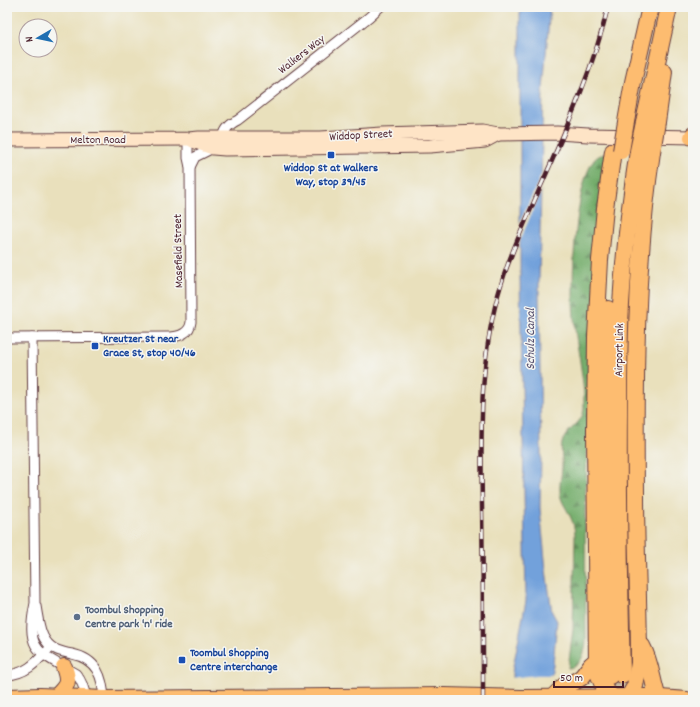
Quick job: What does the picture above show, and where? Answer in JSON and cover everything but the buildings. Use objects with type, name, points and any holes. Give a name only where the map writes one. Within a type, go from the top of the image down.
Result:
[{"type":"highway","points":[[620,699],[600,680],[597,660],[595,444],[596,337],[605,208],[650,7]]},
{"type":"highway","name":"Airport Link","points":[[617,151],[608,303],[607,507],[616,676],[620,332],[626,242],[633,181],[645,152],[664,29],[669,7]]},
{"type":"highway","points":[[620,699],[635,686],[639,663],[636,493],[638,301],[645,152]]},
{"type":"highway","points":[[638,640],[647,655],[658,698]]},
{"type":"highway","points":[[552,698],[566,684],[574,682],[582,677],[597,660]]},
{"type":"highway","points":[[56,697],[67,684],[68,679],[64,668]]},
{"type":"highway","points":[[7,697],[56,697],[104,700],[444,696],[491,698],[658,698],[687,700]]},
{"type":"street","name":"Walkers Way","points":[[224,143],[226,129],[230,124],[238,120],[380,7]]},
{"type":"street","name":"Widdop Street","points":[[224,143],[430,146],[485,141],[498,134],[517,133],[693,137]]},
{"type":"street","name":"Melton Road","points":[[7,140],[199,138],[224,143]]},
{"type":"street","name":"Masefield Street","points":[[32,338],[169,337],[178,336],[185,333],[190,328],[190,167],[188,158],[188,139]]},
{"type":"street","points":[[190,167],[196,156],[224,143]]},
{"type":"street","points":[[7,338],[32,338],[35,603],[41,631],[45,640],[51,647],[65,653],[79,656],[91,663],[101,679],[104,700]]},
{"type":"street","points":[[35,603],[31,622],[31,632],[34,642],[44,655],[76,674],[85,691],[86,699]]},
{"type":"street","points":[[7,675],[21,673],[28,669],[51,647]]},
{"type":"green space","points":[[603,154],[607,154],[588,427],[585,512],[586,641],[582,659],[576,665],[568,668],[573,629],[575,536],[572,521],[560,495],[562,470],[561,447],[566,435],[582,417],[584,408],[583,385],[573,303],[575,236],[582,191],[587,173],[595,159]]},
{"type":"water","name":"Schulz Canal","points":[[520,7],[550,7],[543,90],[539,284],[541,454],[540,508],[552,612],[557,621],[553,665],[546,700],[512,700],[512,672],[526,601],[520,278]]},
{"type":"pier","points":[[543,171],[543,187],[518,245],[517,229]]},
{"type":"pier","points":[[552,675],[548,700],[510,700],[510,678]]},
{"type":"tunnel","points":[[622,675],[624,700]]},
{"type":"railway","points":[[483,700],[481,453],[482,400],[487,347],[498,295],[507,268],[587,76],[595,54],[608,7]]},
{"type":"place","name":"Widdop St at Walkers Way, stop 39/45","points":[[331,155]]},
{"type":"place","name":"Kreutzer St near Grace St, stop 40/46","points":[[95,346]]},
{"type":"place","name":"Toombul Shopping Centre park 'n' ride","points":[[77,617]]},
{"type":"place","name":"Toombul Shopping Centre interchange","points":[[182,660]]}]
